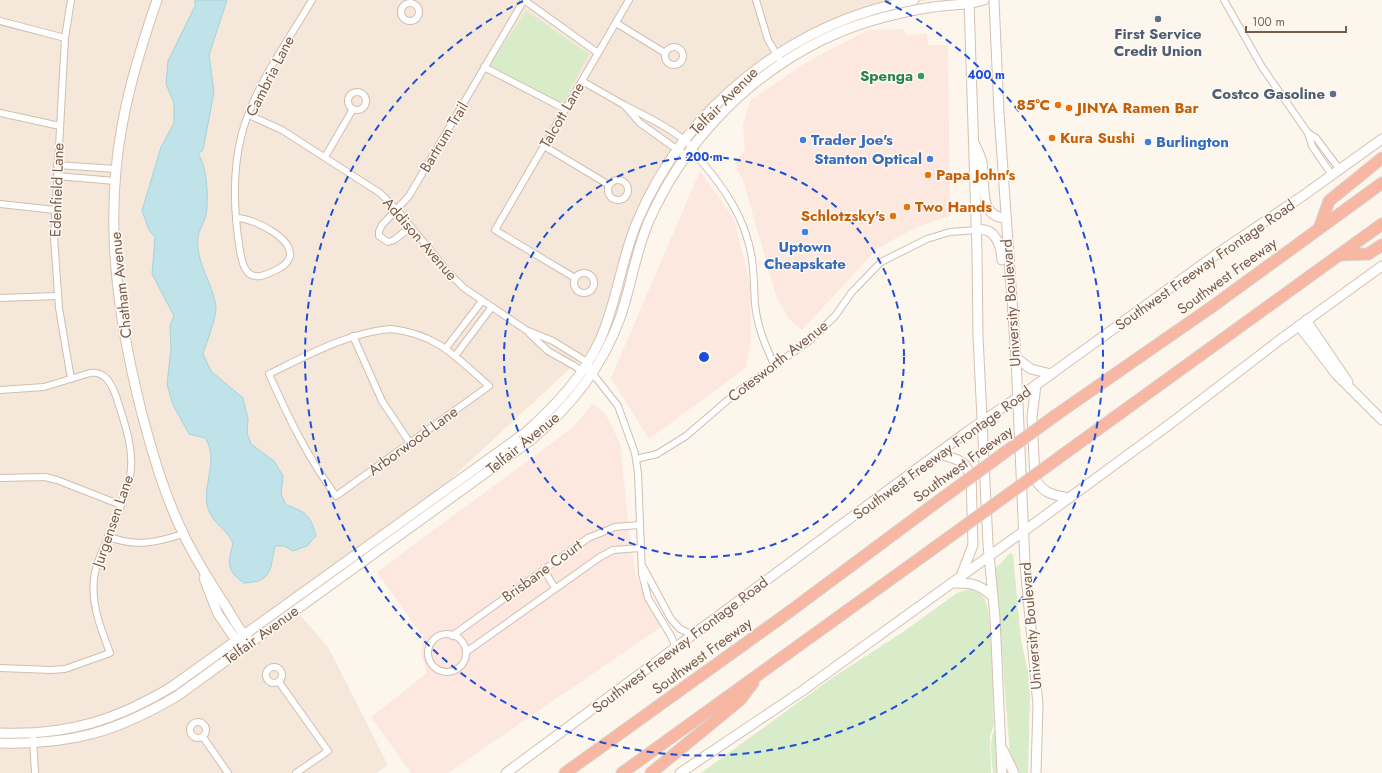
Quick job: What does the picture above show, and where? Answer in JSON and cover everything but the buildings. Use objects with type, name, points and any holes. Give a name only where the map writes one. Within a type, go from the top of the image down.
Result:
[{"type":"highway","points":[[1319,229],[1329,201],[1382,158]]},
{"type":"highway","name":"Southwest Freeway","points":[[565,773],[785,615],[1056,415],[1382,183]]},
{"type":"highway","points":[[622,773],[1382,224]]},
{"type":"highway","points":[[1339,255],[1368,254],[1382,245]]},
{"type":"highway","points":[[650,773],[740,700],[761,673]]},
{"type":"main road","name":"Chatham Avenue","points":[[157,0],[133,77],[122,125],[115,181],[116,263],[126,342],[135,386],[156,465],[183,534],[199,564],[250,643]]},
{"type":"main road","name":"Telfair Avenue","points":[[0,733],[33,733],[72,729],[134,709],[173,686],[525,433],[562,398],[588,362],[602,333],[637,223],[651,193],[684,141],[719,101],[762,64],[810,35],[861,13],[914,0]]},
{"type":"main road","name":"Telfair Avenue","points":[[0,743],[34,744],[74,739],[96,734],[138,718],[177,696],[531,440],[570,404],[593,374],[610,342],[620,317],[648,225],[665,190],[692,147],[725,109],[747,89],[782,62],[837,32],[911,11],[984,0]]},
{"type":"main road","name":"University Boulevard","points":[[994,0],[1006,218],[1016,358],[1024,532],[1038,704],[1036,773]]},
{"type":"main road","name":"University Boulevard","points":[[969,3],[978,336],[988,557],[995,618],[1002,773]]},
{"type":"main road","points":[[973,138],[982,162],[986,204],[992,213],[1006,218]]},
{"type":"main road","name":"Southwest Freeway Frontage Road","points":[[506,773],[938,453],[1036,385],[1218,253],[1382,140]]},
{"type":"main road","points":[[976,230],[989,231],[999,243],[1005,290],[1012,304]]},
{"type":"main road","points":[[680,773],[808,687],[1024,532],[1303,323],[1382,266]]},
{"type":"main road","points":[[1303,323],[1341,370],[1352,390],[1364,404],[1382,420]]},
{"type":"main road","points":[[1016,358],[1031,369],[1050,374]]},
{"type":"main road","points":[[1036,385],[1032,418],[1035,478],[1038,484],[1047,493],[1069,498]]},
{"type":"main road","points":[[938,453],[958,460],[965,465],[971,476],[973,545],[961,576]]},
{"type":"main road","name":"Chatham Avenue","points":[[199,564],[211,599],[218,614],[242,649]]},
{"type":"main road","points":[[952,583],[975,584],[992,596]]},
{"type":"main road","points":[[1001,747],[1014,773]]},
{"type":"street","name":"Edenfield Lane","points":[[71,0],[65,38],[56,176],[54,237],[58,296],[71,379]]},
{"type":"street","name":"Cambria Lane","points":[[236,218],[252,220],[284,240],[289,246],[290,259],[284,266],[262,275],[249,273],[243,264],[236,218],[235,194],[237,157],[242,135],[249,115],[266,78],[312,0]]},
{"type":"street","points":[[524,0],[598,53]]},
{"type":"street","name":"Bartrum Trail","points":[[411,227],[394,240],[388,242],[379,236],[379,231],[382,225],[409,196],[524,0]]},
{"type":"street","name":"Talcott Lane","points":[[575,278],[495,230],[629,0]]},
{"type":"street","points":[[756,0],[762,26],[776,55],[782,62]]},
{"type":"street","points":[[1224,0],[1262,67],[1308,133],[1316,138],[1336,173]]},
{"type":"street","points":[[0,22],[65,38]]},
{"type":"street","points":[[616,23],[665,53]]},
{"type":"street","points":[[484,67],[565,109]]},
{"type":"street","points":[[582,80],[625,106],[648,116],[692,147],[696,155],[729,196],[748,237],[752,258],[757,318],[763,341],[774,364]]},
{"type":"street","points":[[625,106],[640,123],[686,156]]},
{"type":"street","points":[[325,157],[353,109]]},
{"type":"street","points":[[0,113],[60,126]]},
{"type":"street","name":"Addison Avenue","points":[[249,115],[282,130],[380,193],[397,210],[449,274],[482,301],[526,330],[553,341],[588,362]]},
{"type":"street","points":[[544,146],[609,185]]},
{"type":"street","points":[[57,165],[116,170]]},
{"type":"street","points":[[56,176],[115,181]]},
{"type":"street","points":[[0,204],[55,210]]},
{"type":"street","name":"Cotesworth Avenue","points":[[636,459],[657,454],[686,436],[736,393],[814,336],[835,316],[852,292],[881,262],[927,238],[950,232],[976,230]]},
{"type":"street","points":[[0,298],[58,296]]},
{"type":"street","points":[[446,348],[482,301]]},
{"type":"street","points":[[410,443],[382,401],[353,336],[377,330],[405,330],[419,334],[446,348],[455,356],[491,308]]},
{"type":"street","name":"Addison Avenue","points":[[526,330],[548,351],[582,372],[593,374]]},
{"type":"street","name":"Arborwood Lane","points":[[353,336],[269,374],[301,444],[336,496],[489,386],[455,356]]},
{"type":"street","points":[[588,362],[593,374],[618,406],[626,425],[636,459],[640,548],[644,587],[648,598],[671,636],[676,648]]},
{"type":"street","name":"Jurgensen Lane","points":[[0,668],[51,670],[65,669],[110,652],[97,618],[93,590],[98,562],[121,505],[130,475],[130,447],[112,386],[107,378],[97,372],[71,379]]},
{"type":"street","points":[[0,390],[38,388],[71,379]]},
{"type":"street","points":[[0,478],[45,477],[57,480],[121,505]]},
{"type":"street","name":"Brisbane Court","points":[[640,525],[614,527],[595,534],[452,636],[443,635],[432,641],[427,653],[431,664],[441,672],[453,671],[462,664],[466,652],[600,557],[612,550],[640,548]]},
{"type":"street","points":[[108,536],[126,542],[144,543],[183,534]]},
{"type":"street","points":[[642,565],[671,619],[680,629],[694,635]]},
{"type":"street","points":[[544,570],[555,588]]},
{"type":"street","points":[[452,636],[461,641],[466,652]]},
{"type":"street","points":[[279,682],[328,751],[296,773]]},
{"type":"street","points":[[33,733],[35,773]]},
{"type":"street","points":[[203,737],[228,773]]},
{"type":"shaded area","points":[[0,0],[931,0],[864,11],[688,127],[592,348],[383,542],[298,613],[328,647],[388,765],[376,773],[0,773]]},
{"type":"shaded area","points":[[903,29],[906,35],[927,34],[928,45],[948,45],[950,216],[919,226],[878,248],[802,330],[789,319],[777,299],[742,177],[737,171],[736,160],[745,150],[743,125],[750,101],[803,64],[868,30]]},
{"type":"shaded area","points":[[700,171],[734,219],[750,284],[751,341],[746,368],[649,439],[611,378]]},
{"type":"shaded area","points":[[593,404],[605,413],[620,443],[630,538],[636,576],[661,627],[448,773],[411,773],[371,717],[427,673],[421,653],[423,637],[377,572],[572,428]]},
{"type":"green space","points":[[526,11],[589,54],[562,105],[489,66]]},
{"type":"green space","points":[[1010,553],[1013,555],[1021,640],[1028,672],[1030,697],[1028,773],[1019,773],[1010,756],[999,615],[993,569]]},
{"type":"green space","points":[[969,589],[977,592],[984,598],[989,620],[994,725],[990,736],[991,773],[701,773],[832,678],[903,632],[957,593]]},
{"type":"green space","points":[[996,728],[997,773],[993,773],[991,742]]},
{"type":"water","points":[[195,0],[227,0],[209,55],[214,92],[203,150],[198,154],[205,174],[207,200],[205,217],[198,237],[199,255],[212,289],[216,307],[213,323],[203,354],[211,371],[243,398],[248,419],[247,433],[251,444],[274,461],[283,476],[281,494],[286,505],[298,509],[306,515],[312,523],[316,536],[307,546],[293,551],[284,546],[275,546],[271,568],[265,577],[253,582],[244,583],[238,579],[231,570],[230,556],[233,543],[213,519],[208,509],[206,500],[211,464],[209,446],[205,438],[189,434],[173,405],[167,384],[171,349],[170,326],[174,316],[152,274],[155,237],[149,230],[142,211],[161,147],[174,123],[174,103],[166,84],[168,61],[195,6]]},
{"type":"place","name":"First Service Credit Union","points":[[1158,19]]},
{"type":"place","name":"Spenga","points":[[921,76]]},
{"type":"place","name":"Costco Gasoline","points":[[1333,94]]},
{"type":"place","name":"85°C","points":[[1058,105]]},
{"type":"place","name":"JINYA Ramen Bar","points":[[1069,108]]},
{"type":"place","name":"Kura Sushi","points":[[1052,138]]},
{"type":"place","name":"Trader Joe's","points":[[803,140]]},
{"type":"place","name":"Burlington","points":[[1148,142]]},
{"type":"place","name":"Stanton Optical","points":[[930,159]]},
{"type":"place","name":"Papa John's","points":[[928,175]]},
{"type":"place","name":"Two Hands","points":[[907,207]]},
{"type":"place","name":"Schlotzsky's","points":[[893,216]]},
{"type":"place","name":"Uptown Cheapskate","points":[[805,232]]}]
